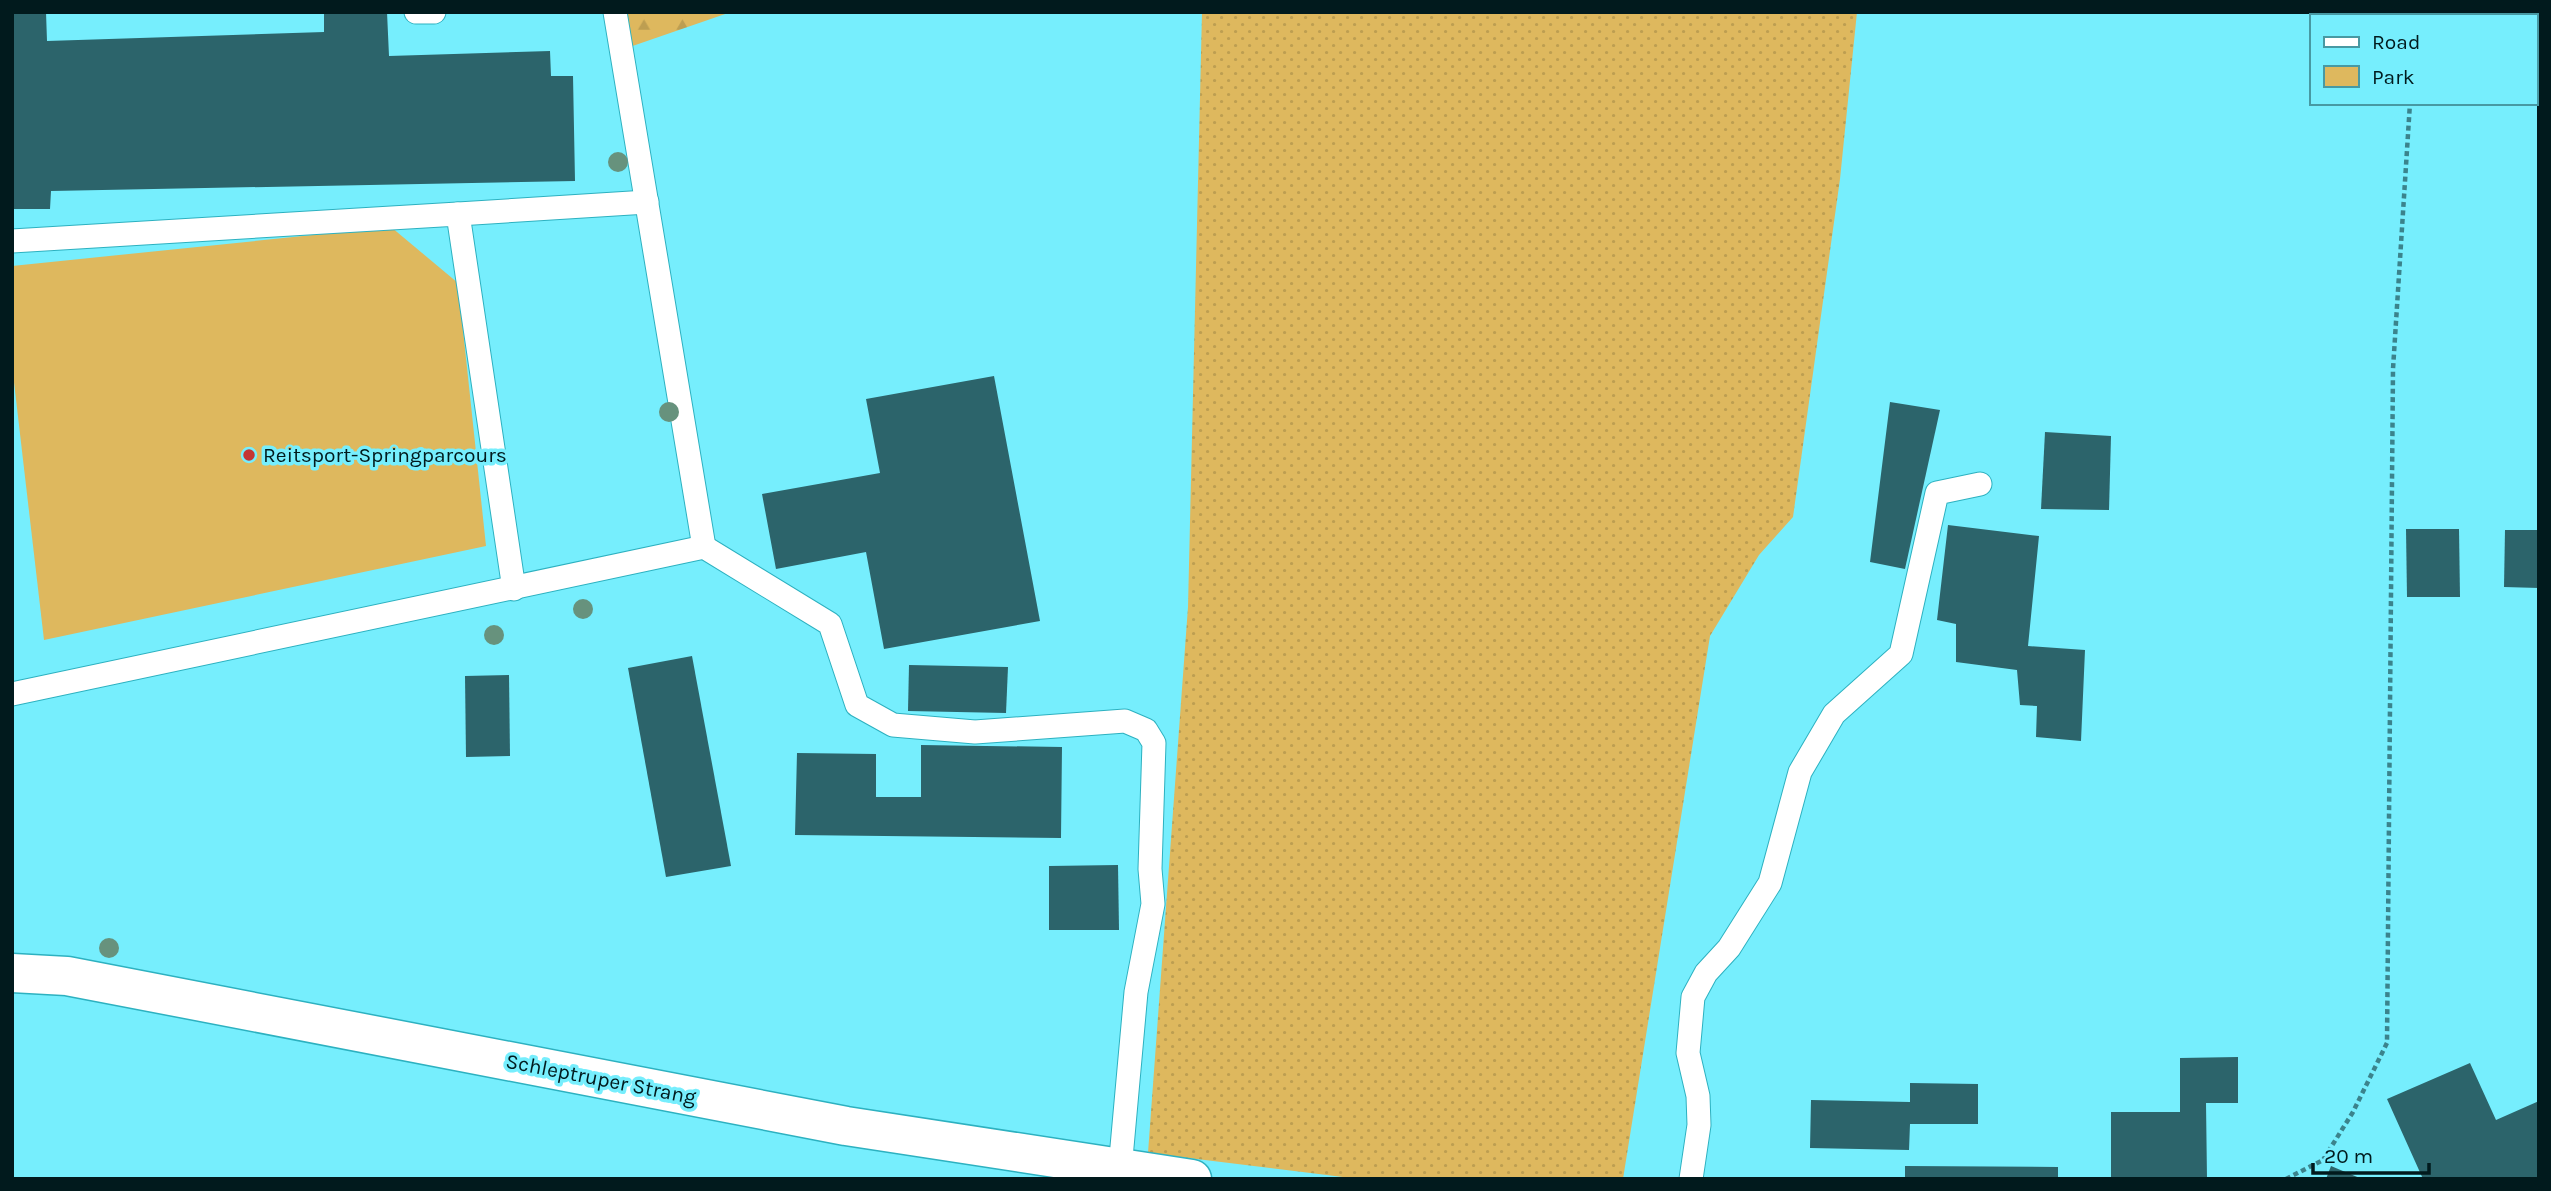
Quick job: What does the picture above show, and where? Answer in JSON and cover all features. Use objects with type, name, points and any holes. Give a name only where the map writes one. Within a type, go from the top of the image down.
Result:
[{"type":"street","name":"Schleptruper Strang","points":[[12,973],[67,976],[846,1126],[1192,1179]]},
{"type":"lane","points":[[416,12],[433,12]]},
{"type":"lane","points":[[615,12],[704,547]]},
{"type":"lane","points":[[12,241],[647,202]]},
{"type":"lane","points":[[458,214],[514,589]]},
{"type":"lane","points":[[1691,1179],[1699,1125],[1698,1096],[1688,1053],[1693,997],[1706,973],[1729,948],[1770,883],[1800,772],[1834,714],[1901,654],[1937,492],[1980,484]]},
{"type":"lane","points":[[12,694],[704,547],[830,624],[856,705],[893,725],[975,732],[1125,721],[1146,730],[1154,743],[1150,869],[1153,904],[1136,992],[1120,1169]]},
{"type":"path","points":[[2286,1179],[2323,1160],[2353,1112],[2387,1043],[2393,369],[2410,105]]},
{"type":"green space","points":[[615,12],[731,12],[621,50]]},
{"type":"green space","points":[[1202,12],[1857,12],[1840,179],[1793,517],[1759,555],[1710,636],[1623,1179],[1359,1179],[1148,1153],[1188,607]]},
{"type":"green space","name":"Reitsport-Springparcours","points":[[391,227],[458,283],[486,546],[44,640],[12,365],[12,266]]},
{"type":"building","points":[[12,12],[46,12],[47,41],[324,32],[324,12],[387,12],[389,56],[550,51],[551,76],[573,76],[575,181],[51,191],[50,209],[12,209]]},
{"type":"building","points":[[994,376],[1040,621],[884,649],[866,552],[776,569],[762,494],[880,473],[866,399]]},
{"type":"building","points":[[1890,402],[1940,410],[1905,569],[1870,562]]},
{"type":"building","points":[[2045,432],[2111,436],[2109,510],[2041,509]]},
{"type":"building","points":[[1948,525],[2039,536],[2028,646],[2085,650],[2081,741],[2036,737],[2037,706],[2020,705],[2017,670],[1956,662],[1956,624],[1937,620]]},
{"type":"building","points":[[2406,529],[2459,529],[2460,597],[2407,597]]},
{"type":"building","points":[[2505,530],[2539,530],[2539,588],[2504,587]]},
{"type":"building","points":[[692,656],[731,866],[666,877],[628,668]]},
{"type":"building","points":[[909,665],[1008,667],[1006,713],[908,711]]},
{"type":"building","points":[[509,675],[510,756],[466,757],[465,676]]},
{"type":"building","points":[[921,745],[1062,747],[1061,838],[795,835],[797,753],[876,754],[876,797],[921,797]]},
{"type":"building","points":[[1118,865],[1119,930],[1049,930],[1049,866]]},
{"type":"building","points":[[2238,1057],[2238,1103],[2206,1103],[2207,1179],[2111,1179],[2111,1112],[2180,1112],[2180,1058]]},
{"type":"building","points":[[2470,1063],[2496,1120],[2539,1101],[2539,1179],[2423,1179],[2387,1099]]},
{"type":"building","points":[[1910,1083],[1978,1084],[1978,1124],[1910,1124],[1909,1150],[1810,1148],[1811,1100],[1910,1102]]},
{"type":"building","points":[[1905,1166],[2058,1167],[2058,1179],[1905,1179]]},
{"type":"building","points":[[2331,1166],[2362,1179],[2326,1179]]},
{"type":"place","name":"Reitsport-Springparcours","points":[[249,455]]}]
